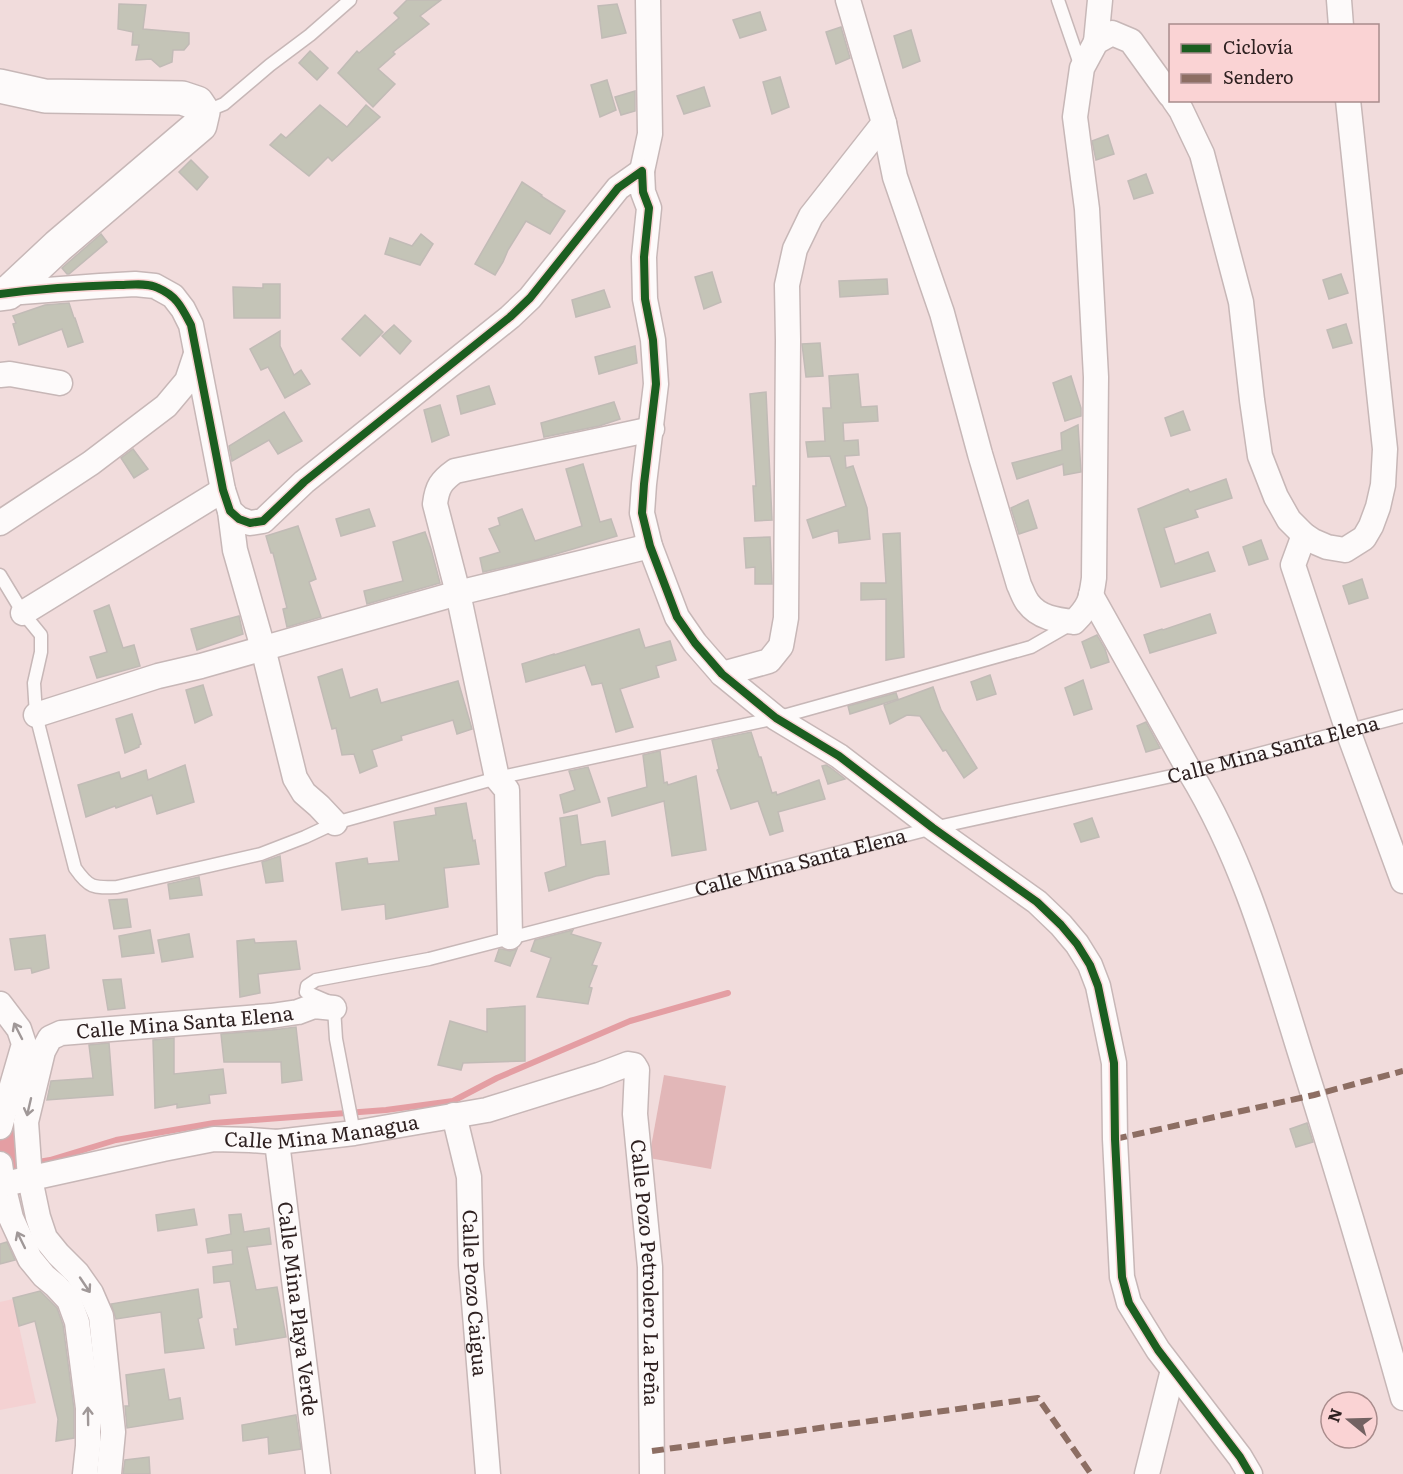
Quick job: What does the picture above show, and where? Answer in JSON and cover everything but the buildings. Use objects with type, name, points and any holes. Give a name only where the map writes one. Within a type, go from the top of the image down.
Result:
[{"type":"street","points":[[648,0],[650,134],[642,171],[643,192],[649,208],[644,257],[645,299],[657,384],[642,513],[650,546],[677,617],[695,643],[722,674],[776,718],[838,756],[933,828],[1037,902],[1077,944],[1090,965],[1098,986],[1114,1063],[1115,1139],[1122,1277],[1129,1303],[1158,1350],[1250,1474]]},
{"type":"street","points":[[848,0],[884,123],[894,177],[942,313],[980,454],[1019,585],[1029,604],[1041,614],[1055,620],[1074,622],[1086,611],[1094,578],[1096,377],[1087,209],[1074,117],[1082,68],[1096,42],[1100,0]]},
{"type":"street","points":[[1339,0],[1341,24]]},
{"type":"street","points":[[1096,42],[1112,33],[1131,41],[1169,94]]},
{"type":"street","points":[[0,86],[45,96]]},
{"type":"street","points":[[0,98],[45,96],[182,98],[197,103],[203,112],[200,125],[4,293]]},
{"type":"street","points":[[1175,102],[1202,154],[1241,302],[1260,456],[1276,496],[1289,519],[1304,535],[1327,547],[1345,550],[1364,538],[1378,507],[1383,485],[1385,449],[1348,102]]},
{"type":"street","points":[[722,674],[769,661],[781,646],[786,618],[787,285],[795,249],[811,216],[884,123]]},
{"type":"street","points":[[226,500],[238,519],[250,523],[263,521],[304,482],[510,317],[530,298],[618,188],[642,171]]},
{"type":"street","points":[[4,293],[135,284],[155,286],[173,296],[183,309],[191,325],[197,351],[235,550],[263,648],[295,778],[304,793],[335,823]]},
{"type":"street","points":[[0,523],[91,462],[166,406],[187,381],[197,351]]},
{"type":"street","points":[[0,375],[10,374],[60,383]]},
{"type":"street","points":[[510,937],[507,790],[497,778],[458,593],[435,504],[436,492],[443,480],[455,471],[652,429]]},
{"type":"street","points":[[23,612],[226,500]]},
{"type":"street","points":[[1304,535],[1293,565],[1348,731],[1403,881]]},
{"type":"street","points":[[36,715],[158,676],[201,666],[458,593],[650,546]]},
{"type":"street","points":[[1091,595],[1205,796],[1259,921],[1354,1227],[1403,1398]]},
{"type":"street","points":[[0,1004],[19,1029],[24,1044],[0,1127]]},
{"type":"street","name":"Calle Mina Santa Elena","points":[[30,1179],[26,1122],[43,1051],[50,1038],[60,1033],[271,1016],[298,1012],[314,1006],[334,1008]]},
{"type":"street","name":"Calle Mina Managua","points":[[1,1178],[30,1179],[214,1139],[277,1142],[354,1133],[487,1110],[628,1064],[634,1065],[637,1071]]},
{"type":"street","name":"Calle Pozo Petrolero La Peña","points":[[637,1071],[635,1114],[650,1267],[651,1474]]},
{"type":"street","name":"Calle Pozo Caigua","points":[[454,1115],[469,1177],[471,1265],[488,1474]]},
{"type":"street","name":"Calle Mina Playa Verde","points":[[277,1142],[318,1474]]},
{"type":"street","points":[[1,1178],[11,1218],[30,1259],[69,1300],[76,1322],[88,1408],[85,1474]]},
{"type":"street","points":[[30,1179],[45,1238],[57,1254],[77,1273],[91,1293],[101,1316],[113,1432],[109,1474]]},
{"type":"street","points":[[1147,1474],[1173,1370]]},
{"type":"lane","points":[[203,112],[224,104],[350,0]]},
{"type":"lane","points":[[1058,0],[1082,68]]},
{"type":"lane","points":[[0,574],[23,612],[41,635],[41,652],[34,683],[36,715],[75,868],[85,882],[99,888],[117,887],[261,855],[335,823],[497,778],[776,718],[1031,647],[1074,622]]},
{"type":"lane","name":"Calle Mina Santa Elena","points":[[334,1008],[327,1001],[306,992],[307,986],[327,977],[429,959],[933,828],[1190,772],[1403,716]]},
{"type":"lane","points":[[334,1008],[336,1039],[354,1133]]},
{"type":"shaded area","points":[[664,1075],[726,1086],[711,1169],[649,1158]]},
{"type":"shaded area","points":[[13,1299],[36,1403],[0,1410],[0,1302]]},
{"type":"waterway","points":[[33,1163],[116,1140],[214,1123],[386,1110],[453,1101],[497,1078],[630,1021],[728,993]]},
{"type":"waterway","points":[[13,1186],[9,1136],[14,1106]]},
{"type":"marked path","points":[[1115,1139],[1314,1095],[1403,1071]]},
{"type":"marked path","points":[[652,1451],[1038,1398],[1091,1474]]},
{"type":"cycle path","points":[[0,294],[138,284],[154,286],[170,295],[182,308],[191,325],[223,490],[230,511],[239,519],[250,523],[263,521],[304,482],[510,317],[530,298],[618,188],[642,171],[643,192],[649,208],[644,257],[645,299],[653,340],[656,384],[642,513],[650,546],[677,617],[695,643],[722,674],[776,718],[839,756],[933,828],[1037,902],[1077,944],[1090,965],[1098,986],[1114,1063],[1115,1139],[1122,1277],[1129,1303],[1158,1350],[1240,1457],[1250,1474]]}]
